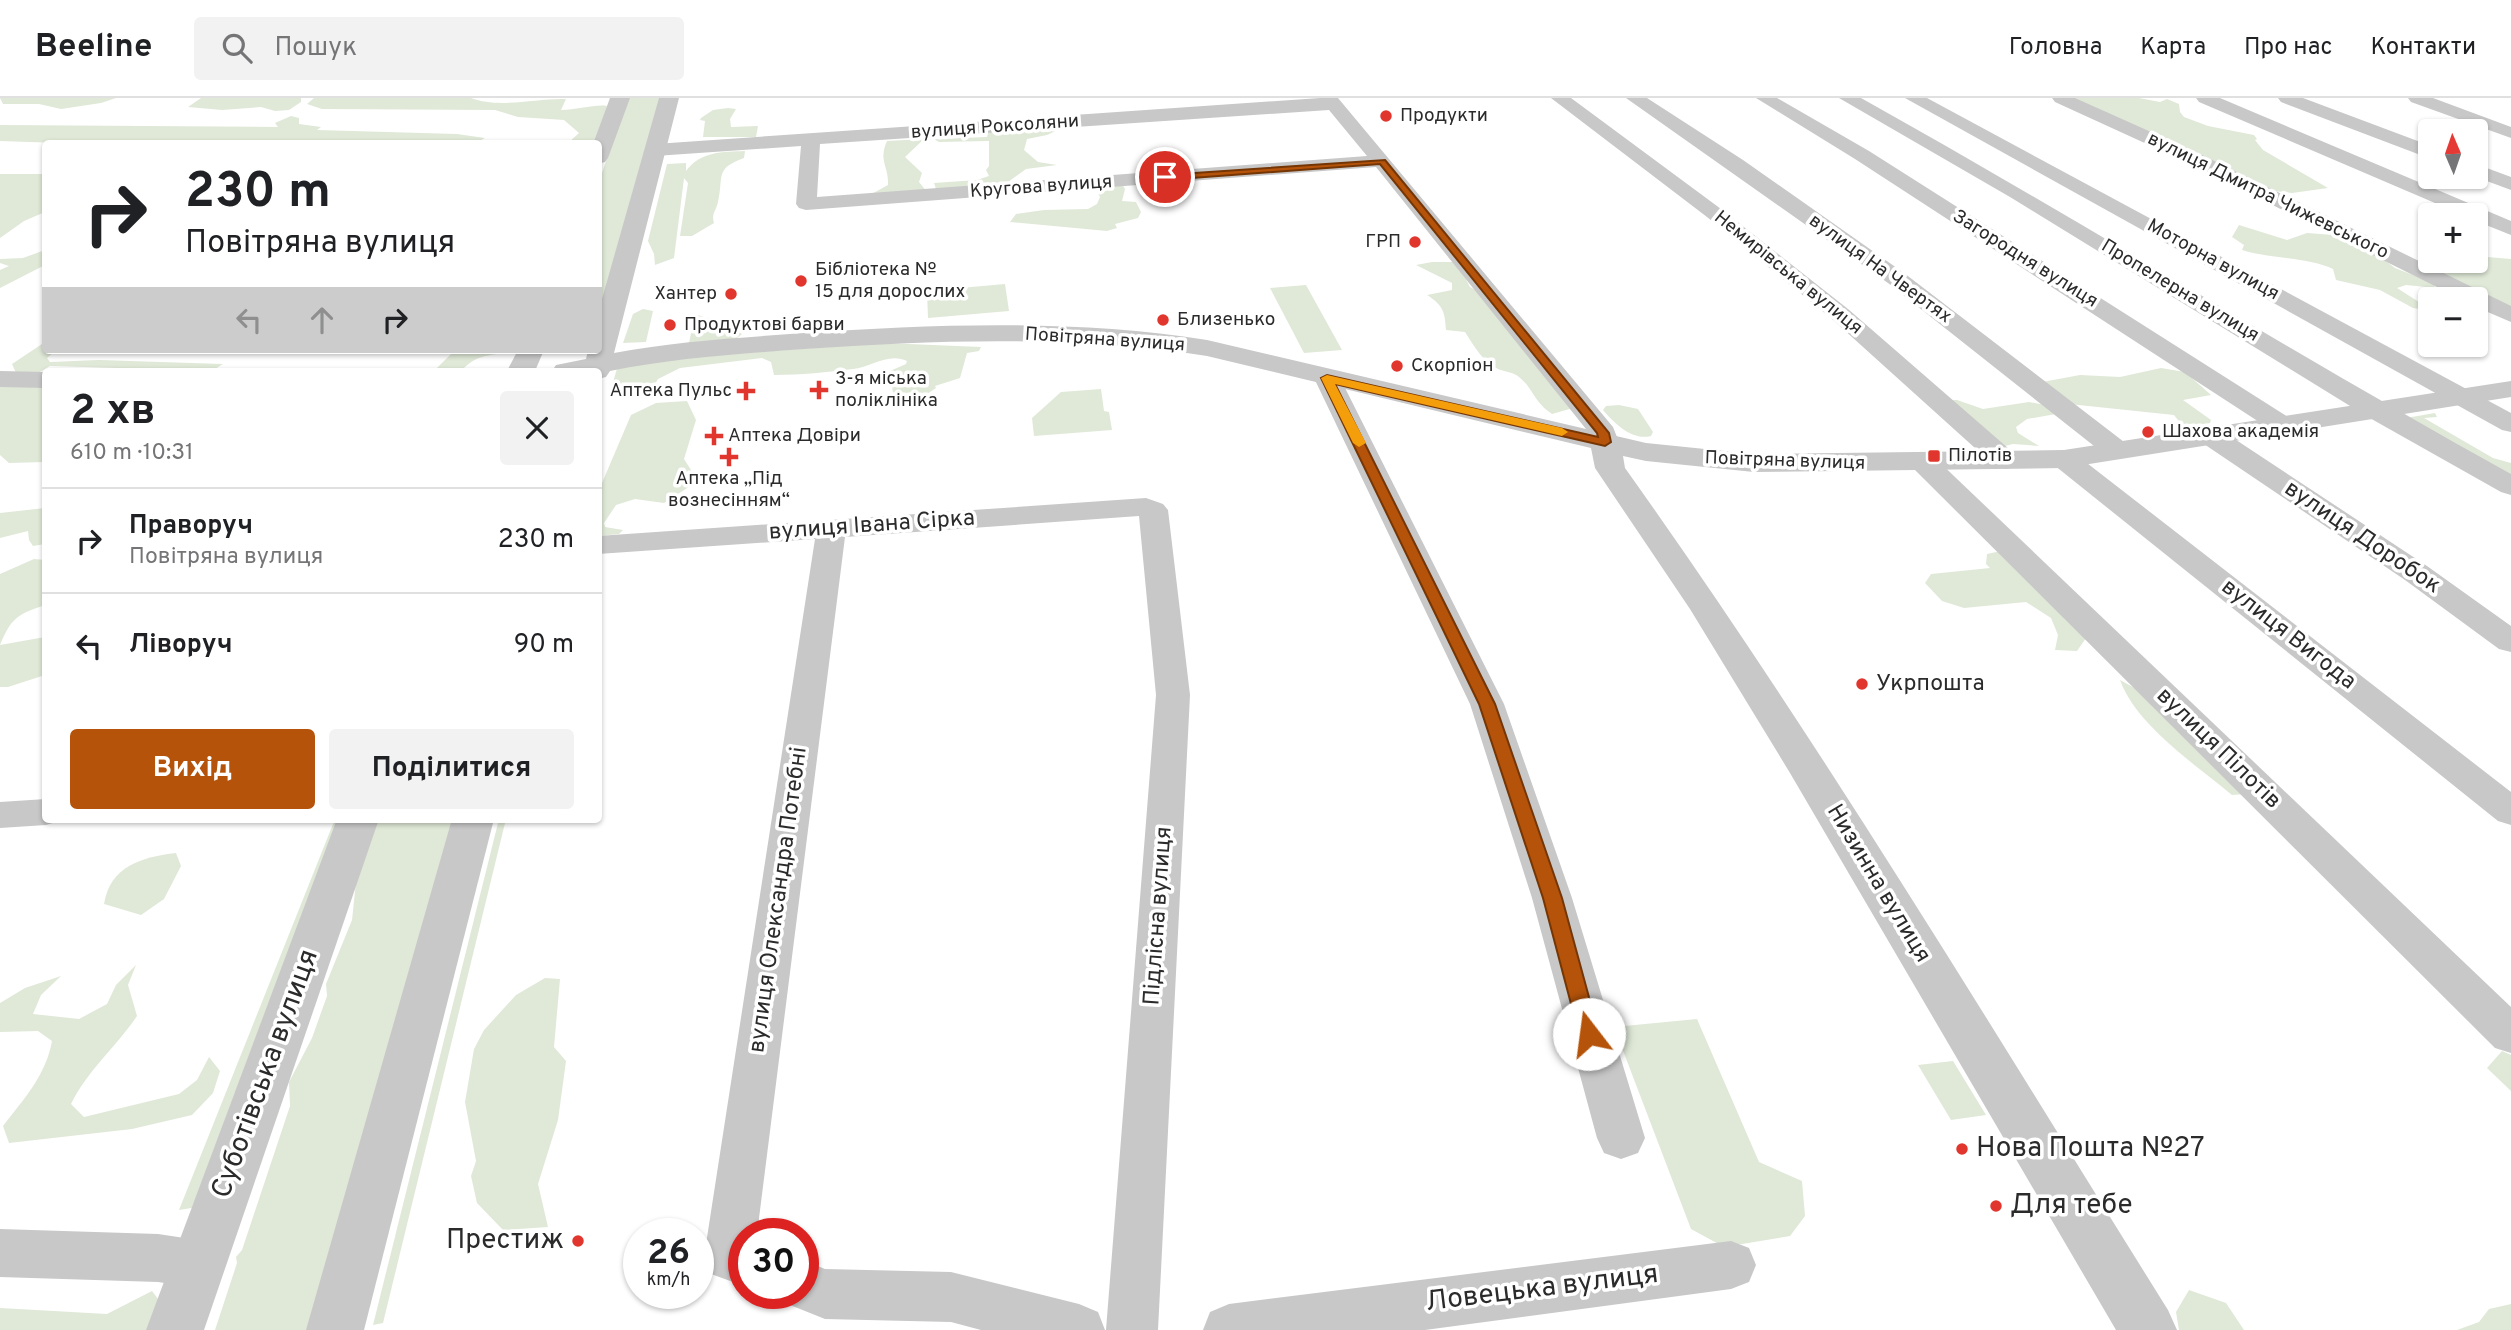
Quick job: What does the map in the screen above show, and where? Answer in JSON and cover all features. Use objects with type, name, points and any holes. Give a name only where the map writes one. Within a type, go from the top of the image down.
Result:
[{"type":"street","points":[[602,147],[620,98]]},
{"type":"street","points":[[602,353],[669,98]]},
{"type":"street","name":"Немирівська вулиця","points":[[1560,98],[1714,213],[1808,289],[2006,461]]},
{"type":"street","name":"вулиця На Чвертях","points":[[1635,98],[1736,164],[1896,278],[2118,451]]},
{"type":"street","name":"Загородня вулиця","points":[[1765,98],[1862,155],[2283,425]]},
{"type":"street","name":"Пропелерна вулиця","points":[[1848,98],[2017,192],[2377,411],[2511,486]]},
{"type":"street","name":"Моторна вулиця","points":[[1914,98],[2511,424]]},
{"type":"street","name":"вулиця Дмитра Чижевського","points":[[2061,98],[2191,157],[2511,315]]},
{"type":"street","points":[[2205,98],[2318,144],[2511,229]]},
{"type":"street","points":[[2287,98],[2418,148]]},
{"type":"street","points":[[2417,98],[2511,133]]},
{"type":"street","points":[[1332,101],[1603,433],[1605,442]]},
{"type":"street","name":"вулиця Роксоляни","points":[[655,150],[1332,101]]},
{"type":"street","name":"Кругова вулиця","points":[[811,140],[806,204],[1382,161]]},
{"type":"street","points":[[2488,175],[2511,184]]},
{"type":"street","name":"Повітряна вулиця","points":[[598,368],[668,351],[907,334],[1023,335],[1179,343],[1646,452],[1754,464],[2064,459],[2511,389]]},
{"type":"street","points":[[1327,378],[1487,704],[1552,898],[1621,1138]]},
{"type":"street","points":[[0,379],[42,380]]},
{"type":"street","name":"вулиця Доробок","points":[[2211,436],[2416,573],[2511,642]]},
{"type":"street","name":"Низинна вулиця","points":[[1605,442],[1610,468],[1708,609],[1810,771],[2148,1330]]},
{"type":"street","name":"вулиця Вигода","points":[[2064,459],[2511,812]]},
{"type":"street","name":"вулиця Пілотів","points":[[1924,463],[2511,1035]]},
{"type":"street","name":"вулиця Івана Сірка","points":[[602,545],[1146,507]]},
{"type":"street","name":"Підлісна вулиця","points":[[1132,1330],[1173,695],[1153,510],[1146,507]]},
{"type":"street","name":"вулиця Олександра Потебні","points":[[734,1218],[831,529]]},
{"type":"street","points":[[0,815],[42,812]]},
{"type":"street","name":"Суботівська вулиця","points":[[175,1330],[357,823]]},
{"type":"street","points":[[335,1330],[472,823]]},
{"type":"street","points":[[0,1253],[159,1258],[198,1264]]},
{"type":"street","name":"Ловецька вулиця","points":[[1229,1330],[1731,1265]]},
{"type":"street","points":[[819,1292],[825,1294],[951,1297],[1079,1330]]},
{"type":"green space","points":[[0,98],[116,98],[61,109],[39,104],[3,104]]},
{"type":"green space","points":[[201,98],[301,98],[301,102],[289,110],[275,111],[261,107],[222,110],[188,107]]},
{"type":"green space","points":[[314,98],[471,98],[493,103],[566,99],[561,110],[607,106],[599,140],[571,140],[579,133],[564,120],[518,117],[495,110],[322,109],[307,104]]},
{"type":"green space","points":[[627,98],[663,98],[602,323],[602,173]]},
{"type":"green space","points":[[2055,98],[2139,98],[2160,102],[2167,99],[2179,104],[2184,117],[2208,126],[2254,135],[2263,150],[2328,188],[2292,193],[2273,191]]},
{"type":"green space","points":[[736,109],[730,119],[731,127],[758,126],[756,137],[703,137],[705,121],[700,120],[701,118],[713,110]]},
{"type":"green space","points":[[291,116],[299,118],[299,124],[321,127],[317,130],[457,134],[485,138],[0,141],[0,125],[278,127],[275,123]]},
{"type":"green space","points":[[1044,127],[1060,129],[1027,139],[1024,150],[1038,162],[1057,165],[1026,169],[1008,182],[1009,187],[937,192],[934,183],[977,180],[989,176],[986,170],[989,166],[989,141],[939,142],[934,139],[987,137],[988,132],[1027,131]]},
{"type":"green space","points":[[924,139],[905,157],[922,173],[919,182],[927,192],[868,196],[888,185],[884,159],[887,141]]},
{"type":"green space","points":[[745,151],[744,158],[728,166],[722,174],[713,215],[714,223],[692,236],[680,236],[688,183],[684,178],[674,258],[655,265],[654,254],[648,241],[667,164],[686,163],[686,171],[705,156],[720,152]]},
{"type":"green space","points":[[0,174],[42,174],[42,213],[24,221],[0,238]]},
{"type":"green space","points":[[1122,184],[1125,189],[1122,201],[1136,202],[1141,212],[1138,218],[1115,224],[1117,228],[1107,231],[1010,222],[1016,214],[1088,209],[1097,204],[1100,197],[1095,188]]},
{"type":"green space","points":[[2239,225],[2287,240],[2307,233],[2334,235],[2382,258],[2395,268],[2431,282],[2435,287],[2406,285],[2397,288],[2418,301],[2418,309],[2413,308],[2380,290],[2336,280],[2333,269],[2323,265],[2242,250],[2244,245],[2232,237]]},
{"type":"green space","points":[[42,251],[42,267],[0,288],[0,270],[9,266],[0,263],[0,259],[23,258]]},
{"type":"green space","points":[[2488,257],[2511,259],[2511,312],[2488,301],[2488,287],[2458,287],[2428,273],[2488,273]]},
{"type":"green space","points":[[1457,262],[1470,287],[1492,299],[1580,406],[1552,414],[1519,377],[1488,362],[1465,332],[1446,330],[1442,310],[1437,302],[1427,295],[1452,290],[1452,283],[1416,265]]},
{"type":"green space","points":[[1005,284],[1009,311],[928,318],[927,291]]},
{"type":"green space","points":[[1306,285],[1342,350],[1304,353],[1270,288]]},
{"type":"green space","points":[[643,309],[653,311],[646,342],[623,343],[633,314]]},
{"type":"green space","points":[[695,314],[733,327],[742,334],[736,339],[689,343]]},
{"type":"green space","points":[[884,343],[981,347],[979,351],[967,353],[960,378],[935,386],[936,388],[927,394],[932,403],[929,407],[915,406],[893,393],[890,371],[907,361],[894,358],[853,369],[774,375],[771,362],[762,358],[680,368],[658,379],[646,393],[624,393],[613,382],[619,362]]},
{"type":"green space","points":[[42,344],[42,354],[52,354],[47,358],[50,362],[99,360],[223,364],[217,368],[50,366],[42,368],[38,373],[16,373],[12,364]]},
{"type":"green space","points":[[451,354],[495,354],[479,358],[464,368],[437,368]]},
{"type":"green space","points":[[2161,368],[2185,372],[2211,395],[2183,400],[2211,420],[2210,423],[2185,429],[2174,415],[2069,404],[2037,383],[2080,375],[2120,377]]},
{"type":"green space","points":[[0,385],[42,385],[42,462],[9,463],[0,455]]},
{"type":"green space","points":[[1101,389],[1104,411],[1109,412],[1112,430],[1034,436],[1032,418],[1061,392]]},
{"type":"green space","points":[[1941,400],[1957,400],[1983,409],[2029,402],[2051,406],[2056,414],[2027,419],[2016,427],[2018,433],[2039,446],[2013,444],[1997,448]]},
{"type":"green space","points":[[687,401],[696,420],[684,459],[698,481],[664,503],[635,499],[616,505],[604,523],[605,527],[623,530],[619,534],[602,536],[602,483],[631,415],[656,403]]},
{"type":"green space","points":[[1619,405],[1638,409],[1653,432],[1651,436],[1630,433],[1603,410],[1606,406]]},
{"type":"green space","points":[[2435,413],[2437,417],[2424,418],[2493,458],[2511,463],[2511,479],[2406,418]]},
{"type":"green space","points":[[42,508],[42,544],[33,546],[28,531],[0,538],[0,513]]},
{"type":"green space","points":[[2001,551],[2086,638],[2077,651],[2055,650],[2058,635],[2051,618],[2026,602],[1964,608],[1942,601],[1925,583],[1931,574],[1990,568],[1986,564],[1987,554]]},
{"type":"green space","points":[[34,559],[42,560],[42,606],[16,618],[0,645],[0,574]]},
{"type":"green space","points":[[42,638],[42,676],[0,687],[0,645]]},
{"type":"green space","points":[[2120,680],[2140,691],[2248,794],[2232,795],[2168,743],[2139,713]]},
{"type":"green space","points":[[333,823],[347,823],[198,1207],[179,1210]]},
{"type":"green space","points":[[375,823],[457,823],[313,1330],[215,1330],[237,1263],[236,1257],[242,1250],[290,1106],[289,1082],[312,1038],[327,996],[326,984],[352,920],[358,863]]},
{"type":"green space","points":[[498,823],[505,823],[383,1323],[373,1325]]},
{"type":"green space","points":[[176,853],[181,866],[164,899],[141,915],[104,904],[107,891],[120,872],[151,857]]},
{"type":"green space","points":[[136,965],[128,985],[137,1016],[85,1081],[71,1104],[84,1117],[179,1094],[197,1080],[209,1057],[220,1071],[213,1093],[192,1115],[132,1129],[9,1143],[3,1126],[39,1076],[52,1041],[38,1031],[0,1032],[0,1003],[25,988],[61,976],[41,995],[33,1014],[79,1019],[107,1004],[116,985]]},
{"type":"green space","points":[[545,978],[560,979],[554,1047],[566,1061],[558,1120],[538,1184],[548,1227],[503,1230],[477,1203],[471,1176],[476,1161],[465,1102],[474,1049],[484,1030],[516,995]]},
{"type":"green space","points":[[1697,1019],[1759,1162],[1802,1181],[1805,1216],[1790,1236],[1724,1247],[1691,1229],[1614,1027]]},
{"type":"green space","points":[[2502,1051],[2511,1055],[2511,1091],[2487,1068]]},
{"type":"green space","points":[[1953,1061],[1986,1115],[1951,1120],[1918,1065]]},
{"type":"green space","points":[[2189,1290],[2226,1303],[2244,1330],[2179,1330],[2176,1312]]},
{"type":"green space","points":[[152,1291],[164,1307],[158,1330],[0,1330],[0,1308],[107,1314]]},
{"type":"green space","points":[[2511,1304],[2511,1330],[2457,1330],[2479,1322],[2489,1309]]},
{"type":"slow traffic","points":[[1359,443],[1327,378],[1562,432]]},
{"type":"place","name":"Продукти","points":[[1386,116]]},
{"type":"place","name":"ГРП","points":[[1415,242]]},
{"type":"place","name":"Бібліотека № 15 для дорослих","points":[[801,281]]},
{"type":"place","name":"Хантер","points":[[731,294]]},
{"type":"place","name":"Близенько","points":[[1163,320]]},
{"type":"place","name":"Продуктові барви","points":[[670,325]]},
{"type":"place","name":"Скорпіон","points":[[1397,366]]},
{"type":"place","name":"3-я міська поліклініка","points":[[819,390]]},
{"type":"place","name":"Аптека Пульс","points":[[746,391]]},
{"type":"place","name":"Шахова академія","points":[[2148,432]]},
{"type":"place","name":"Аптека Довіри","points":[[714,436]]},
{"type":"place","name":"Пілотів","points":[[1934,456]]},
{"type":"place","name":"Аптека „Під вознесінням“","points":[[729,457]]},
{"type":"place","name":"Укрпошта","points":[[1862,684]]},
{"type":"place","name":"Нова Пошта №27","points":[[1962,1149]]},
{"type":"place","name":"Для тебе","points":[[1996,1206]]},
{"type":"place","name":"Престиж","points":[[578,1241]]},
{"type":"route","points":[[1165,177],[1382,161],[1603,433],[1605,442],[1327,378],[1487,704],[1552,898],[1589,1034]]}]
